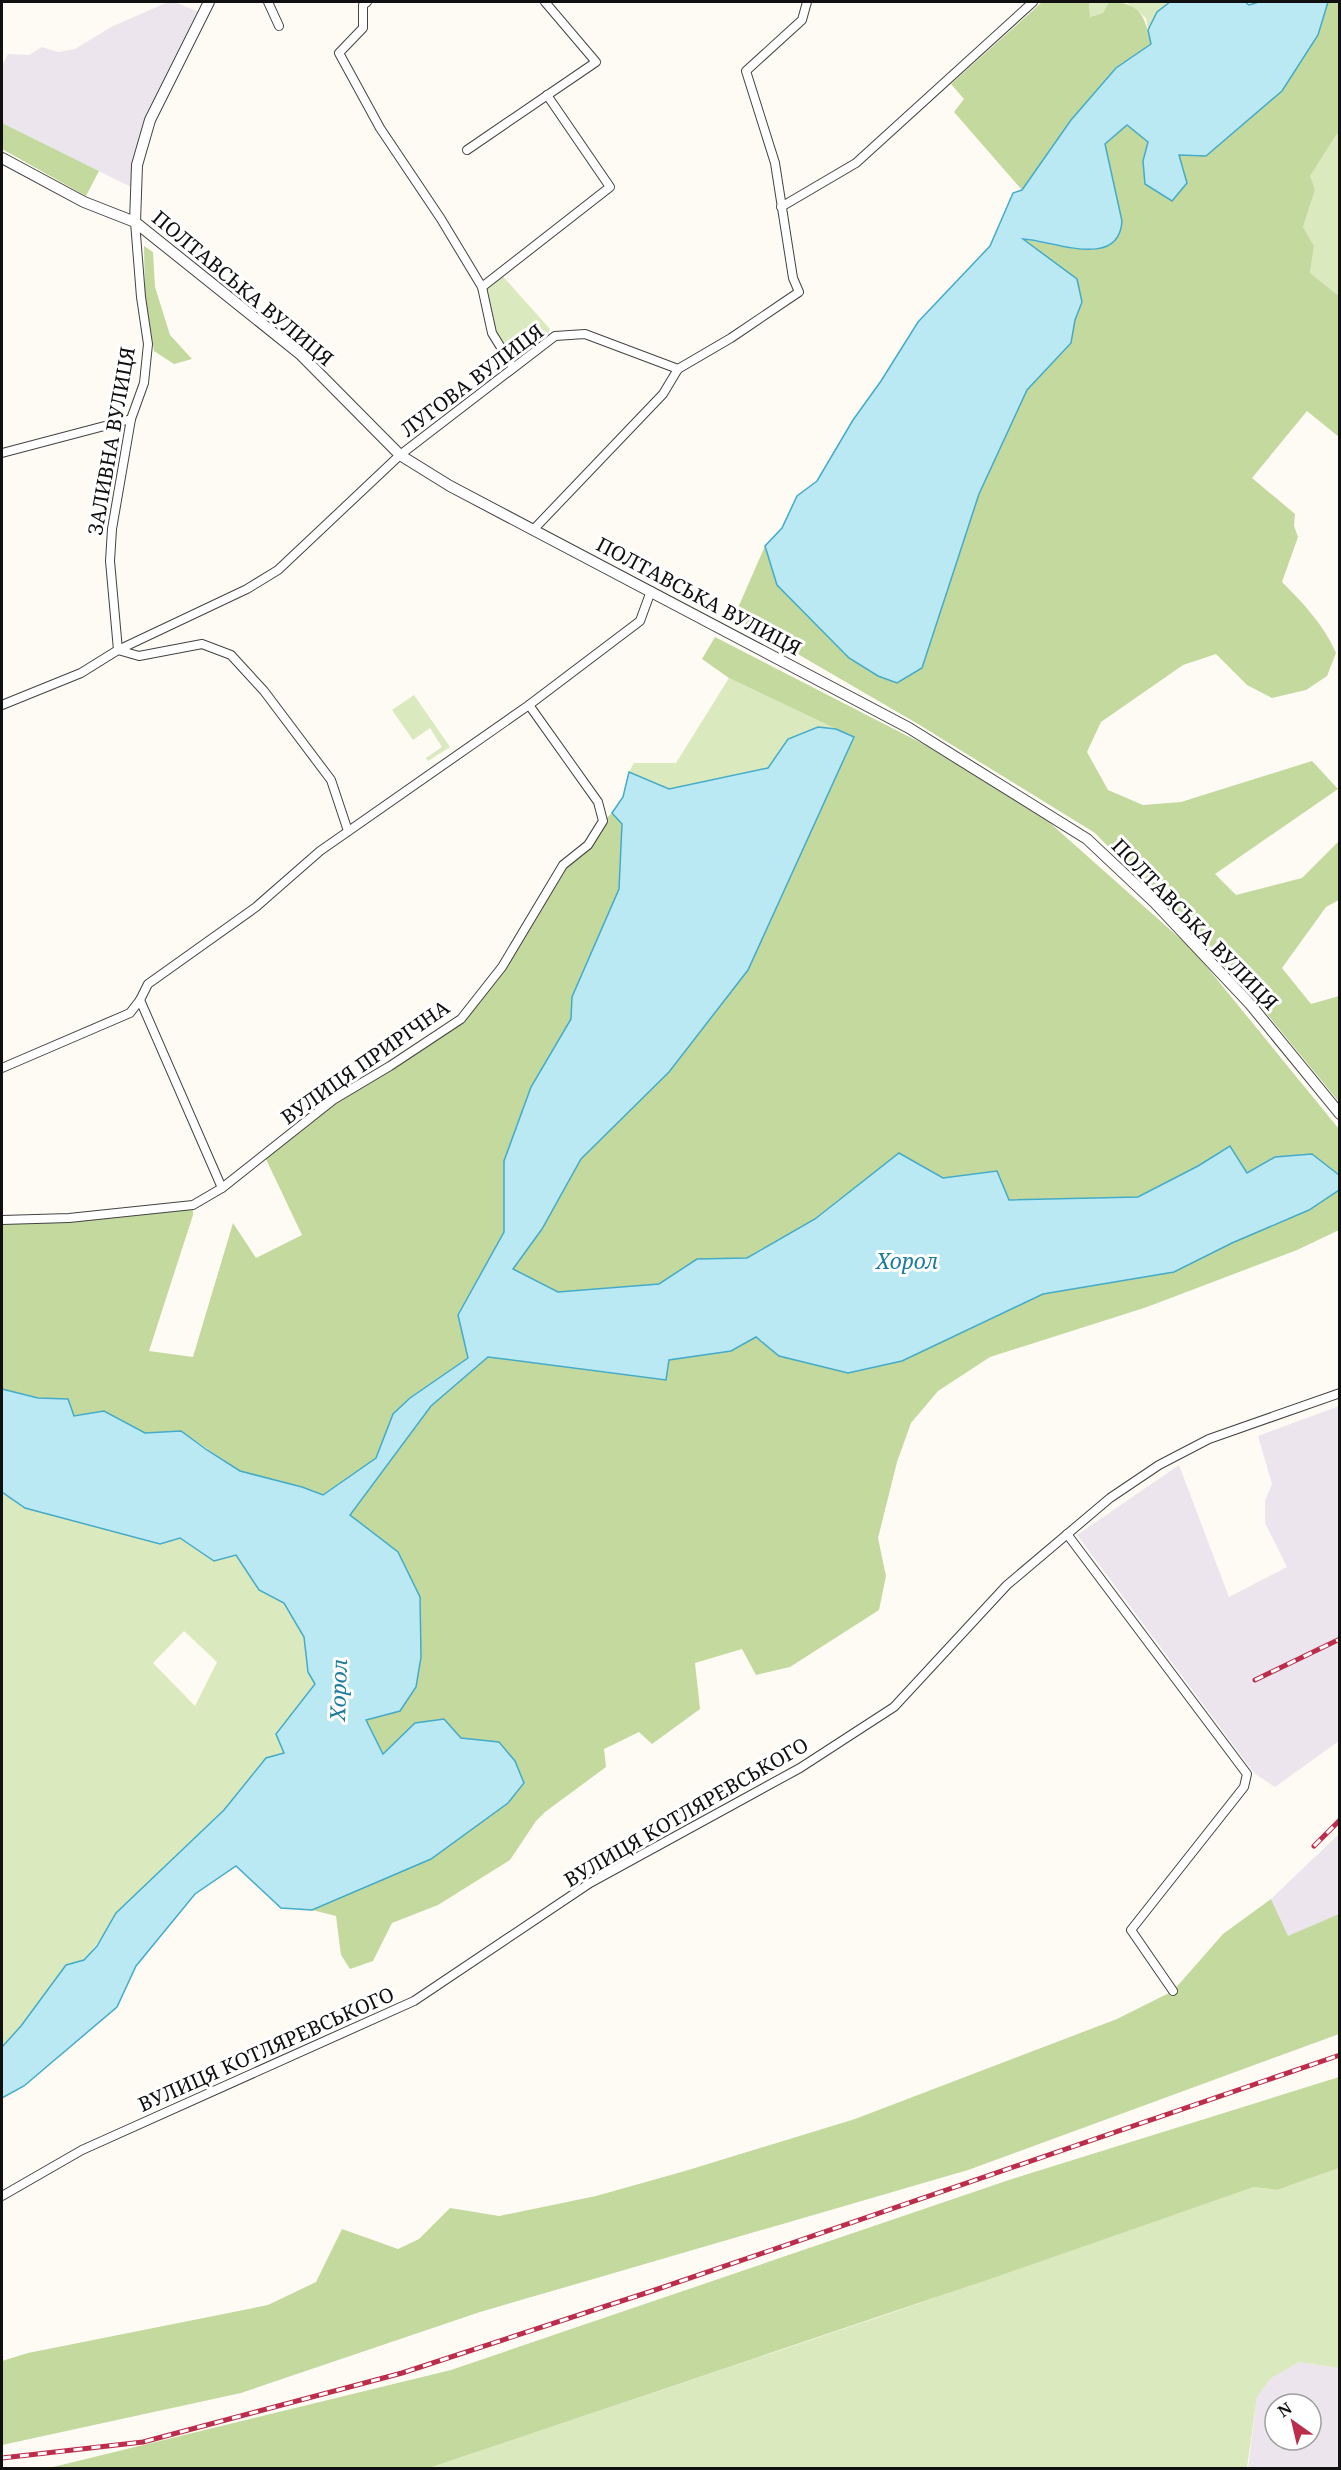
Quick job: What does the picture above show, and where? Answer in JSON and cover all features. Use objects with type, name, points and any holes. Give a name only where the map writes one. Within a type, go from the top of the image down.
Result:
[{"type":"street","name":"ЗАЛИВНА ВУЛИЦЯ","points":[[118,650],[110,561],[112,529],[131,419],[144,384],[148,344],[141,297],[135,222],[137,165],[150,120],[209,2]]},
{"type":"street","points":[[268,2],[279,26]]},
{"type":"street","points":[[368,2],[363,5],[363,28],[339,53],[380,129],[441,219],[482,287],[492,333],[513,367]]},
{"type":"street","points":[[467,150],[596,62],[545,2]]},
{"type":"street","points":[[534,529],[663,394],[678,369],[731,338],[799,292],[793,278],[775,163],[746,71],[802,20],[807,2]]},
{"type":"street","points":[[781,207],[856,163],[1033,2]]},
{"type":"street","points":[[482,287],[610,187],[547,95]]},
{"type":"street","name":"ПОЛТАВСЬКА ВУЛИЦЯ","points":[[2,158],[84,202],[135,222],[300,354],[400,455],[450,486],[909,728],[1087,839],[1155,903],[1250,1004],[1340,1114]]},
{"type":"street","name":"ЛУГОВА ВУЛИЦЯ","points":[[2,705],[81,673],[118,650],[247,589],[278,570],[400,455],[555,336],[585,334],[678,369]]},
{"type":"street","points":[[2,453],[131,419]]},
{"type":"street","points":[[2,1068],[130,1013],[148,984],[256,907],[320,851],[529,705],[640,621],[651,591]]},
{"type":"street","points":[[118,650],[140,656],[202,644],[231,655],[264,691],[331,780],[348,831]]},
{"type":"street","name":"ВУЛИЦЯ ПРИРІЧНА","points":[[2,1220],[69,1218],[193,1205],[222,1188],[333,1101],[461,1019],[502,967],[563,865],[588,845],[603,820],[598,802],[529,705]]},
{"type":"street","points":[[140,1000],[222,1188]]},
{"type":"street","name":"ВУЛИЦЯ КОТЛЯРЕВСЬКОГО","points":[[2,2196],[82,2150],[414,2001],[590,1883],[800,1768],[894,1707],[1007,1585],[1119,1492],[1159,1465],[1199,1444],[1340,1393]]},
{"type":"street","points":[[1067,1534],[1248,1774],[1244,1787],[1131,1929],[1173,1991]]},
{"type":"shaded area","points":[[168,2],[174,2],[202,13],[150,120],[137,190],[2,123],[2,66],[8,54],[29,55],[42,47],[58,52],[75,49],[111,27]]},
{"type":"shaded area","points":[[1339,1406],[1339,1741],[1275,1787],[1254,1773],[1077,1535],[1179,1465],[1229,1597],[1287,1567],[1265,1523],[1265,1501],[1272,1484],[1258,1436]]},
{"type":"shaded area","points":[[1339,1834],[1340,1914],[1288,1937],[1271,1899]]},
{"type":"shaded area","points":[[1299,2362],[1339,2368],[1339,2468],[1248,2468],[1257,2397],[1270,2379]]},
{"type":"green space","points":[[1042,2],[1089,2],[1090,17],[1103,13],[1109,2],[1128,5],[1135,8],[1144,19],[1151,44],[1116,68],[1071,120],[1022,190],[954,112],[964,99],[951,84]]},
{"type":"green space","points":[[1089,2],[1109,2],[1103,13],[1090,17]]},
{"type":"green space","points":[[1126,2],[1170,2],[1157,12],[1148,30],[1146,18]]},
{"type":"green space","points":[[1328,2],[1339,2],[1339,134],[1336,135],[1310,176],[1315,190],[1303,227],[1314,246],[1310,273],[1339,296],[1339,437],[1307,411],[1252,478],[1295,514],[1294,526],[1298,537],[1282,582],[1319,624],[1336,653],[1327,676],[1306,690],[1272,698],[1247,685],[1216,654],[1183,665],[1101,722],[1087,752],[1108,790],[1143,805],[1181,802],[1312,761],[1338,789],[1215,874],[1236,895],[1302,878],[1339,841],[1339,900],[1326,907],[1282,968],[1311,1004],[1339,996],[1339,1102],[1249,992],[1095,833],[918,724],[734,617],[765,546],[777,585],[849,658],[922,668],[979,494],[1027,390],[1070,343],[1082,302],[1077,279],[1022,239],[1094,250],[1122,221],[1105,144],[1127,124],[1148,142],[1143,162],[1145,184],[1172,201],[1179,155],[1318,35]]},
{"type":"green space","points":[[2,123],[99,171],[86,196],[2,149]]},
{"type":"green space","points":[[1339,134],[1339,296],[1310,273],[1314,246],[1303,227],[1315,190],[1309,176],[1336,135]]},
{"type":"green space","points":[[144,246],[153,252],[155,287],[170,335],[192,359],[174,364],[154,351],[145,296]]},
{"type":"green space","points":[[500,273],[550,329],[545,337],[509,360],[492,333],[482,287]]},
{"type":"green space","points":[[715,637],[927,746],[1050,823],[1193,950],[1339,1129],[1339,1175],[1312,1154],[1275,1157],[1247,1173],[1230,1146],[1198,1166],[1138,1197],[1009,1200],[997,1171],[943,1178],[899,1153],[815,1219],[747,1258],[697,1259],[659,1284],[558,1292],[513,1269],[542,1229],[581,1159],[669,1072],[818,811],[853,737],[729,678],[702,659]]},
{"type":"green space","points":[[729,678],[836,729],[818,727],[788,739],[768,768],[669,789],[629,772],[634,763],[676,763]]},
{"type":"green space","points":[[414,695],[450,747],[428,761],[426,758],[442,747],[430,728],[413,740],[392,710]]},
{"type":"green space","points":[[612,813],[622,823],[619,889],[572,997],[571,1019],[531,1087],[504,1161],[504,1232],[458,1315],[468,1358],[410,1398],[393,1414],[376,1458],[323,1495],[240,1471],[181,1431],[145,1433],[104,1411],[74,1416],[68,1399],[38,1398],[2,1389],[2,1220],[193,1205],[193,1215],[149,1351],[193,1357],[233,1223],[256,1258],[302,1235],[264,1155],[333,1100],[461,1019],[502,967],[563,865],[588,845],[603,821]]},
{"type":"green space","points":[[1339,1190],[1339,1230],[1297,1250],[1147,1307],[990,1357],[938,1391],[911,1423],[897,1462],[878,1538],[886,1576],[879,1610],[790,1667],[756,1675],[742,1649],[695,1663],[700,1709],[652,1744],[639,1732],[604,1749],[606,1767],[545,1812],[536,1821],[510,1860],[438,1905],[392,1923],[373,1961],[350,1969],[341,1955],[336,1916],[312,1910],[431,1858],[499,1742],[461,1738],[444,1720],[415,1723],[383,1754],[366,1720],[400,1711],[398,1552],[349,1516],[431,1406],[488,1357],[666,1380],[669,1360],[731,1351],[756,1337],[779,1356],[848,1373],[902,1361],[1043,1294],[1174,1272],[1232,1243],[1309,1210]]},
{"type":"green space","points":[[2,1492],[25,1508],[160,1544],[180,1538],[214,1561],[236,1555],[259,1590],[284,1603],[304,1637],[308,1672],[315,1684],[277,1734],[284,1753],[266,1758],[224,1810],[116,1913],[110,1927],[84,1960],[66,1965],[21,2026],[2,2047]],"holes":[[[184,1631],[217,1662],[195,1706],[153,1663]]]},
{"type":"green space","points":[[1271,1899],[1288,1936],[1339,1914],[1339,2034],[968,2170],[480,2312],[241,2393],[2,2445],[2,2361],[28,2353],[268,2305],[316,2282],[342,2229],[398,2249],[419,2239],[450,2208],[499,2216],[596,2196],[855,2119],[1117,2019],[1173,1991],[1223,1934]]},
{"type":"green space","points":[[1339,2077],[1339,2168],[1277,2190],[1254,2187],[987,2280],[429,2468],[49,2468],[451,2370],[1012,2179]]},
{"type":"green space","points":[[1339,2168],[1339,2368],[1299,2362],[1270,2379],[1257,2397],[1247,2468],[429,2468],[888,2314],[1254,2187],[1277,2190]]},
{"type":"water","points":[[1170,2],[1245,2],[1249,5],[1259,2],[1328,2],[1318,35],[1282,91],[1206,156],[1179,155],[1187,183],[1172,201],[1145,184],[1143,161],[1148,142],[1127,125],[1105,144],[1122,221],[1118,236],[1110,245],[1098,249],[1083,249],[1023,239],[1077,279],[1082,302],[1075,320],[1071,343],[1027,390],[979,494],[922,668],[897,683],[878,676],[849,658],[777,585],[765,546],[782,528],[797,496],[817,481],[853,420],[918,322],[990,246],[1013,193],[1022,190],[1071,120],[1116,68],[1151,44],[1148,30],[1157,12]]},
{"type":"water","name":"Хорол","points":[[818,727],[836,729],[854,737],[748,970],[669,1072],[581,1159],[542,1229],[513,1269],[558,1292],[659,1284],[697,1259],[747,1258],[815,1219],[899,1153],[943,1178],[997,1171],[1009,1200],[1138,1197],[1198,1166],[1230,1146],[1247,1173],[1275,1157],[1312,1154],[1339,1175],[1339,1190],[1309,1210],[1232,1243],[1174,1272],[1043,1294],[902,1361],[848,1373],[779,1356],[756,1337],[731,1351],[669,1360],[666,1380],[488,1357],[431,1406],[350,1515],[398,1552],[420,1597],[421,1657],[416,1687],[400,1711],[366,1720],[383,1754],[415,1723],[444,1719],[461,1738],[499,1742],[515,1761],[524,1783],[508,1803],[431,1859],[312,1910],[281,1908],[236,1866],[195,1894],[136,1966],[117,2007],[24,2086],[2,2098],[2,2047],[21,2026],[66,1965],[84,1960],[97,1946],[116,1913],[224,1810],[266,1758],[284,1753],[276,1734],[315,1684],[308,1672],[304,1637],[284,1603],[259,1590],[236,1555],[214,1561],[180,1538],[160,1544],[25,1508],[2,1492],[2,1389],[38,1398],[68,1399],[74,1416],[104,1411],[145,1433],[181,1431],[240,1471],[302,1487],[323,1495],[376,1458],[393,1414],[410,1398],[468,1358],[458,1315],[504,1232],[504,1161],[531,1087],[571,1019],[572,997],[619,889],[622,824],[612,813],[623,797],[629,772],[669,789],[768,768],[788,739]]},
{"type":"railway","points":[[1255,1680],[1340,1639]]},
{"type":"railway","points":[[1314,1846],[1340,1820]]},
{"type":"railway","points":[[2,2458],[143,2442],[402,2373],[655,2290],[1340,2055]]}]
